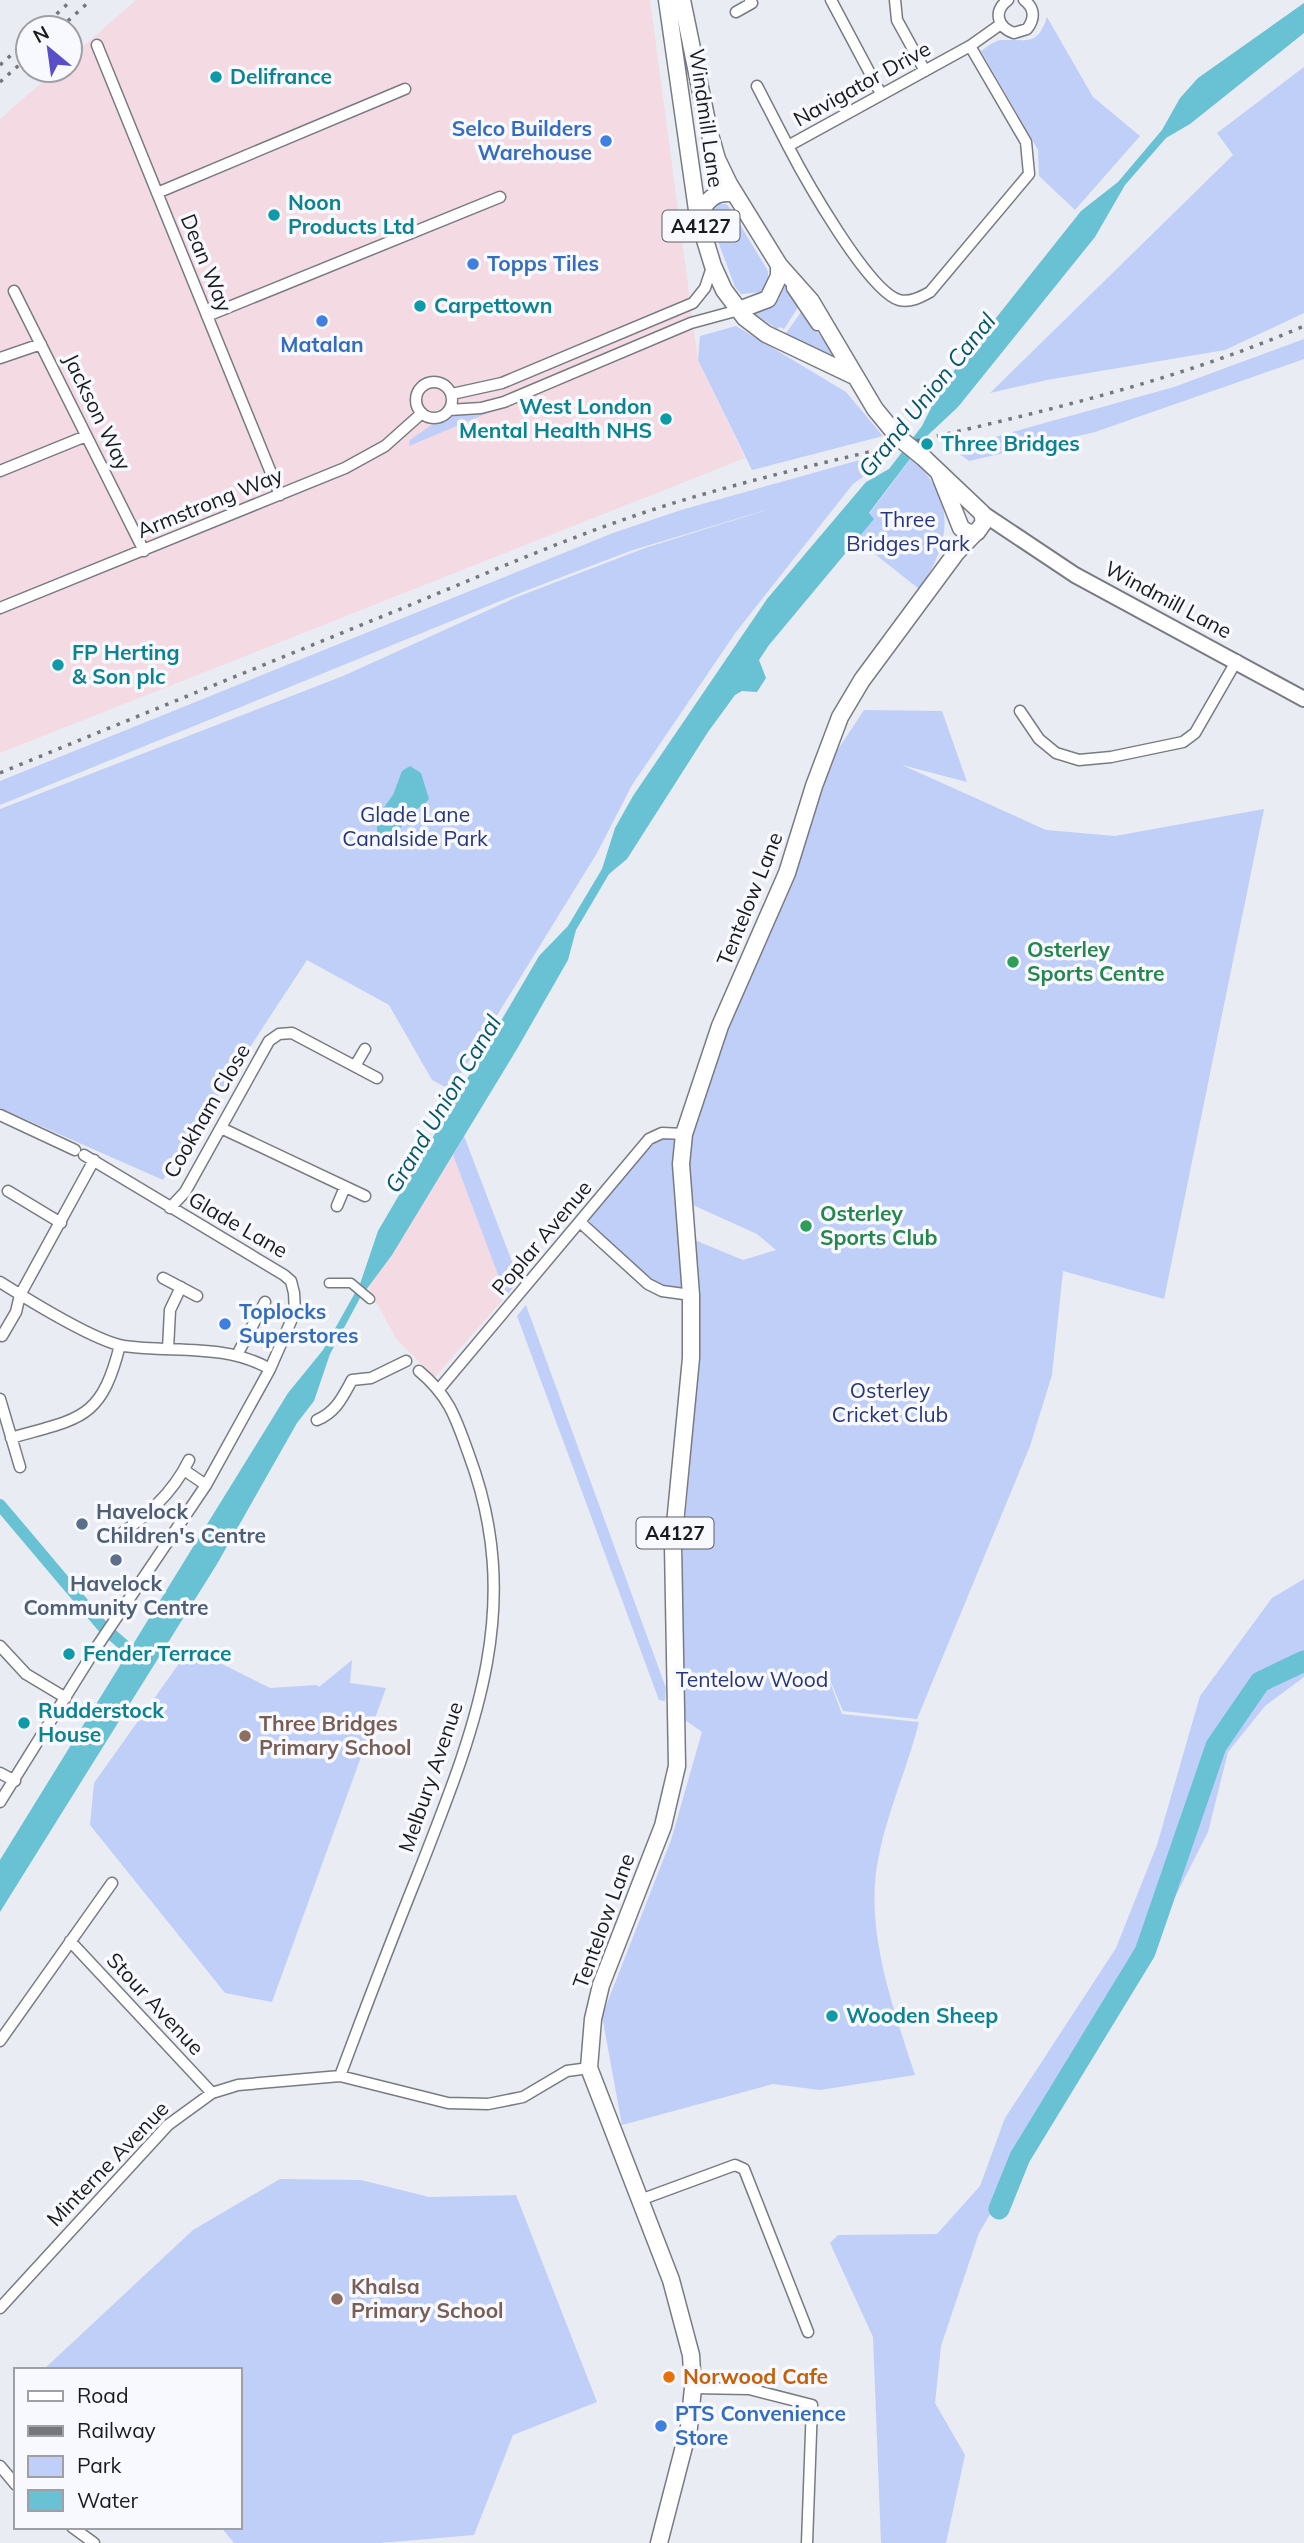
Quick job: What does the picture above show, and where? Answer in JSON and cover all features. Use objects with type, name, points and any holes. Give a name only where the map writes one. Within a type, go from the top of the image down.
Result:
[{"type":"main road","name":"Windmill Lane","points":[[667,0],[698,217],[713,266],[739,310],[766,334],[852,375]]},
{"type":"main road","name":"Windmill Lane","points":[[682,0],[711,140],[734,194],[834,339],[852,375],[898,437],[939,473],[973,522],[1015,533],[1075,575],[1237,660],[1304,699]]},
{"type":"main road","points":[[698,217],[712,197],[719,193],[734,194]]},
{"type":"main road","points":[[739,310],[768,299],[779,276],[785,270]]},
{"type":"main road","name":"Tentelow Lane","points":[[659,2543],[689,2427],[693,2388],[691,2355],[680,2309],[589,2068],[593,2019],[601,1985],[663,1826],[677,1766],[673,1545],[691,1358],[691,1295],[681,1164],[684,1134],[720,1026],[787,873],[814,786],[840,717],[862,680],[956,553],[973,522]]},
{"type":"street","points":[[736,12],[752,3],[750,0]]},
{"type":"street","points":[[831,0],[881,94]]},
{"type":"street","points":[[895,0],[897,20],[925,71]]},
{"type":"street","points":[[1007,0],[999,11],[1000,24],[1014,33],[1027,29],[1032,11],[1024,0]]},
{"type":"street","name":"Navigator Drive","points":[[970,46],[1026,142],[1029,174],[930,292],[920,298],[898,299],[884,290],[825,214],[788,146],[970,46],[1000,24]]},
{"type":"street","name":"Dean Way","points":[[97,46],[281,495]]},
{"type":"street","points":[[757,86],[788,146]]},
{"type":"street","points":[[157,193],[405,89]]},
{"type":"street","points":[[207,316],[500,197]]},
{"type":"street","points":[[452,394],[502,383],[693,303],[705,288],[713,266]]},
{"type":"street","name":"Jackson Way","points":[[15,290],[144,551]]},
{"type":"street","points":[[452,394],[441,383],[426,384],[416,398],[422,413],[433,418],[449,410],[481,408],[503,402],[691,323],[739,310]]},
{"type":"street","points":[[0,358],[41,344]]},
{"type":"street","points":[[449,410],[452,394]]},
{"type":"street","name":"Armstrong Way","points":[[0,608],[345,468],[385,446],[422,413]]},
{"type":"street","points":[[0,471],[86,436]]},
{"type":"street","points":[[1020,711],[1039,739],[1056,753],[1079,760],[1111,757],[1182,742],[1195,733],[1237,660]]},
{"type":"street","name":"Cookham Close","points":[[170,1208],[185,1192],[269,1041],[279,1034],[292,1033],[377,1078]]},
{"type":"street","points":[[355,1066],[365,1049]]},
{"type":"street","name":"Glade Lane","points":[[0,1115],[84,1155],[291,1281],[295,1312],[270,1369]]},
{"type":"street","points":[[221,1128],[365,1196]]},
{"type":"street","name":"Poplar Avenue","points":[[440,1388],[582,1223],[649,1139],[662,1133],[684,1134]]},
{"type":"street","points":[[2,1336],[16,1312],[20,1295],[61,1223],[84,1155]]},
{"type":"street","points":[[337,1206],[345,1187]]},
{"type":"street","points":[[8,1191],[61,1223]]},
{"type":"street","points":[[582,1223],[648,1284],[662,1291],[691,1295]]},
{"type":"street","points":[[163,1278],[197,1296]]},
{"type":"street","points":[[0,1282],[20,1295],[120,1345],[217,1351],[237,1355],[270,1369],[206,1485],[96,1647],[0,1802]]},
{"type":"street","points":[[329,1283],[351,1283],[370,1299]]},
{"type":"street","points":[[168,1349],[170,1310],[181,1287]]},
{"type":"street","points":[[237,1355],[265,1302]]},
{"type":"street","points":[[11,1438],[77,1419],[93,1409],[112,1377],[120,1345]]},
{"type":"street","points":[[317,1420],[328,1415],[338,1404],[352,1380],[371,1378],[406,1361]]},
{"type":"street","name":"Melbury Avenue","points":[[340,2076],[472,1733],[488,1657],[496,1592],[491,1533],[474,1467],[455,1416],[440,1388],[419,1371]]},
{"type":"street","points":[[0,1399],[20,1467]]},
{"type":"street","points":[[114,1539],[141,1520],[169,1493],[189,1460]]},
{"type":"street","points":[[184,1470],[206,1485]]},
{"type":"street","points":[[0,1646],[26,1674],[66,1698]]},
{"type":"street","points":[[0,1773],[15,1781]]},
{"type":"street","points":[[0,2041],[112,1883]]},
{"type":"street","name":"Stour Avenue","points":[[70,1941],[212,2093]]},
{"type":"street","name":"Minterne Avenue","points":[[0,2308],[169,2124],[212,2093],[238,2085],[340,2076],[448,2103],[488,2104],[523,2097],[567,2071],[589,2068]]},
{"type":"street","points":[[640,2200],[735,2165],[744,2169],[808,2332]]},
{"type":"street","points":[[693,2388],[749,2389],[812,2405],[807,2543]]},
{"type":"street","points":[[0,2466],[14,2483]]},
{"type":"street","points":[[75,2529],[94,2543]]},
{"type":"shaded area","points":[[136,0],[650,0],[698,360],[745,458],[0,753],[0,119],[40,84],[84,84],[84,46]]},
{"type":"shaded area","points":[[453,1155],[506,1296],[435,1377],[397,1340],[368,1287],[392,1255]]},
{"type":"green space","points":[[1047,17],[1093,97],[1140,136],[1075,210],[1039,176],[1038,150],[981,51],[999,40],[1025,40],[1035,37]]},
{"type":"green space","points":[[1304,67],[1304,313],[1225,350],[1047,380],[990,393],[1233,155],[1217,133]]},
{"type":"green space","points":[[717,204],[726,204],[730,208],[768,271],[768,283],[762,292],[741,294],[735,287],[709,217]]},
{"type":"green space","points":[[785,283],[799,306],[784,329],[777,329],[754,313],[777,300]]},
{"type":"green space","points":[[801,312],[839,359],[838,362],[822,351],[784,336]]},
{"type":"green space","points":[[736,326],[846,392],[883,436],[752,470],[698,360],[700,336]]},
{"type":"green space","points":[[1304,339],[1304,359],[1095,432],[969,461],[957,452],[966,445],[1174,387]]},
{"type":"green space","points":[[490,412],[409,446],[410,440],[446,415]]},
{"type":"green space","name":"Glade Lane Canalside Park","points":[[892,451],[881,464],[853,484],[736,632],[632,785],[597,853],[451,1090],[432,1080],[389,1005],[307,960],[163,1180],[0,1108],[0,809],[343,676],[517,597],[645,548],[779,506],[630,551],[525,591],[0,805],[0,781],[613,533],[681,510]]},
{"type":"green space","name":"Three Bridges Park","points":[[911,458],[926,473],[936,489],[945,521],[938,554],[919,589],[856,539],[874,519],[869,514]]},
{"type":"green space","points":[[864,710],[942,711],[967,782],[902,765],[1046,830],[1115,836],[1264,809],[1164,1299],[1063,1271],[1052,1375],[1030,1446],[917,1719],[843,1711],[822,1661],[842,1714],[919,1722],[883,1838],[875,1882],[875,1910],[883,1966],[915,2075],[820,2090],[773,2084],[622,2125],[602,2016],[671,1840],[702,1732],[679,1716],[676,1632],[699,1354],[692,1239],[743,1260],[776,1250],[757,1234],[695,1206],[686,1197],[683,1161],[724,1037],[792,882],[833,757]]},
{"type":"green space","points":[[684,1134],[691,1295],[662,1291],[581,1223],[649,1139]]},
{"type":"green space","points":[[464,1136],[519,1280],[506,1296],[453,1155]]},
{"type":"green space","points":[[526,1305],[666,1688],[665,1701],[659,1700],[517,1316]]},
{"type":"green space","points":[[1304,1579],[1304,1677],[1265,1706],[1228,1752],[1208,1832],[1168,1911],[979,2233],[941,2346],[935,2403],[965,2455],[946,2543],[881,2543],[873,2337],[830,2243],[838,2235],[937,2234],[980,2186],[1005,2118],[1116,1948],[1157,1845],[1200,1696],[1272,1598]]},
{"type":"green space","name":"Three Bridges Primary School","points":[[190,1648],[270,1688],[319,1687],[352,1660],[350,1683],[386,1688],[272,2002],[225,1993],[90,1825],[94,1783]]},
{"type":"green space","name":"Khalsa Primary School","points":[[280,2179],[361,2180],[429,2197],[516,2195],[597,2402],[513,2435],[474,2535],[380,2543],[234,2543],[223,2529],[242,2529],[242,2368],[45,2368],[193,2230]]},
{"type":"water","points":[[1304,3],[1304,33],[1190,124],[1166,138],[1125,185],[1095,237],[958,407],[928,435],[869,513],[874,519],[769,645],[759,660],[766,678],[757,692],[742,691],[735,695],[708,732],[627,859],[609,874],[576,930],[568,960],[517,1049],[392,1255],[360,1298],[330,1354],[314,1401],[297,1423],[217,1564],[0,1912],[0,1860],[288,1393],[323,1350],[360,1284],[378,1231],[539,956],[568,926],[602,869],[615,828],[633,796],[767,599],[866,482],[889,469],[922,426],[942,386],[1081,211],[1118,182],[1162,130],[1180,98],[1198,78]]},
{"type":"water","points":[[410,766],[421,773],[429,799],[413,812],[387,843],[377,836],[377,817],[393,795],[402,771]]},
{"type":"waterway","points":[[0,1505],[103,1627],[140,1659]]},
{"type":"waterway","points":[[999,2209],[1020,2157],[1145,1952],[1216,1746],[1260,1682],[1304,1661]]},
{"type":"railway","points":[[56,14],[72,0]]},
{"type":"railway","points":[[76,14],[91,0]]},
{"type":"railway","points":[[0,65],[14,52]]},
{"type":"railway","points":[[0,82],[14,70]]},
{"type":"railway","points":[[0,773],[536,553],[642,513],[755,480],[993,423],[1150,381],[1228,356],[1304,326]]},
{"type":"place","name":"Delifrance","points":[[216,77]]},
{"type":"place","name":"Selco Builders Warehouse","points":[[606,141]]},
{"type":"place","name":"Noon Products Ltd","points":[[274,215]]},
{"type":"place","name":"Topps Tiles","points":[[473,264]]},
{"type":"place","name":"Carpettown","points":[[420,306]]},
{"type":"place","name":"Matalan","points":[[322,321]]},
{"type":"place","name":"West London Mental Health NHS","points":[[666,419]]},
{"type":"place","name":"Three Bridges","points":[[927,444]]},
{"type":"place","name":"FP Herting & Son plc","points":[[58,665]]},
{"type":"place","name":"Osterley Sports Centre","points":[[1013,962]]},
{"type":"place","name":"Osterley Sports Club","points":[[806,1226]]},
{"type":"place","name":"Toplocks Superstores","points":[[225,1324]]},
{"type":"place","name":"Havelock Children's Centre","points":[[82,1524]]},
{"type":"place","name":"Havelock Community Centre","points":[[116,1560]]},
{"type":"place","name":"Fender Terrace","points":[[69,1654]]},
{"type":"place","name":"Rudderstock House","points":[[24,1723]]},
{"type":"place","name":"Three Bridges Primary School","points":[[245,1736]]},
{"type":"place","name":"Wooden Sheep","points":[[832,2016]]},
{"type":"place","name":"Khalsa Primary School","points":[[337,2299]]},
{"type":"place","name":"Norwood Cafe","points":[[669,2377]]},
{"type":"place","name":"PTS Convenience Store","points":[[661,2426]]},
{"type":"water label","name":"Grand Union Canal","points":[[927,395]]},
{"type":"water label","name":"Grand Union Canal","points":[[443,1104]]},
{"type":"park label","name":"Osterley Cricket Club","points":[[890,1403]]},
{"type":"park label","name":"Tentelow Wood","points":[[752,1680]]}]
